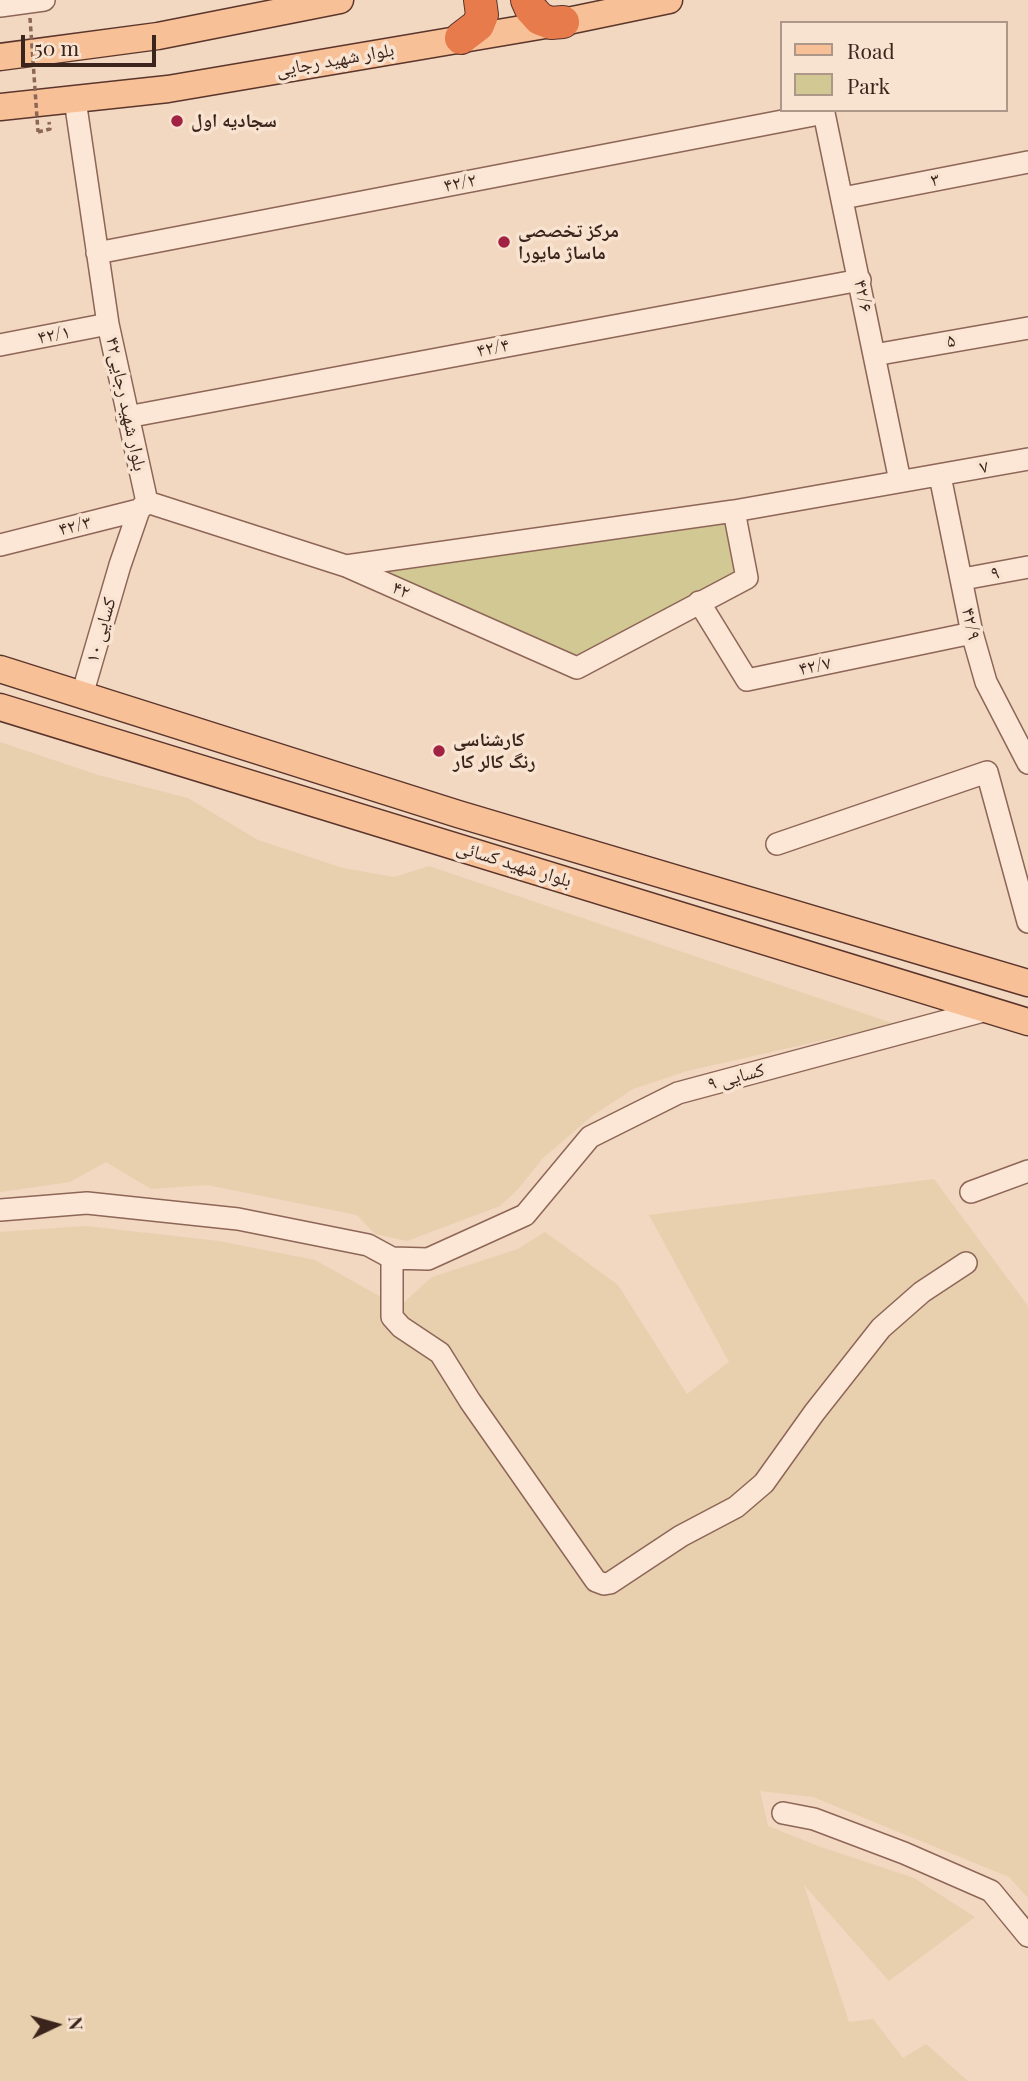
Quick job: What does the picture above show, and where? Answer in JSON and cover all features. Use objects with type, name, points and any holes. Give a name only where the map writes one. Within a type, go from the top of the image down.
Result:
[{"type":"highway","points":[[461,38],[478,25],[482,15],[481,0]]},
{"type":"highway","points":[[527,0],[540,19],[551,23],[563,22]]},
{"type":"main road","points":[[0,57],[158,36],[340,0]]},
{"type":"main road","name":"بلوار شهید رجایی","points":[[0,107],[168,89],[563,22],[669,0]]},
{"type":"main road","name":"بلوار شهید کسائی","points":[[0,669],[458,814],[1028,983]]},
{"type":"main road","name":"بلوار شهید کسائی","points":[[0,707],[1028,1022]]},
{"type":"main road","points":[[449,844],[458,814]]},
{"type":"street","points":[[0,6],[44,0]]},
{"type":"street","name":"بلوار شهید رجایی۴۲","points":[[75,100],[108,324],[143,506]]},
{"type":"street","name":"۴۲/۲","points":[[97,253],[824,113]]},
{"type":"street","name":"۴۲/۶","points":[[824,113],[900,481]]},
{"type":"street","name":"۳","points":[[843,198],[1028,162]]},
{"type":"street","name":"۴۲/۴","points":[[127,416],[860,280]]},
{"type":"street","name":"۴۲/۱","points":[[0,345],[108,324]]},
{"type":"street","name":"۵","points":[[874,355],[1028,328]]},
{"type":"street","name":"۷","points":[[940,475],[1028,459]]},
{"type":"street","name":"۴۲","points":[[346,566],[734,511],[940,475]]},
{"type":"street","name":"۴۲/۹","points":[[940,475],[972,633],[986,682],[1028,763]]},
{"type":"street","points":[[143,506],[346,566]]},
{"type":"street","name":"۴۲/۳","points":[[0,545],[143,506]]},
{"type":"street","name":"۱۰ کسایی","points":[[82,695],[120,565],[143,506]]},
{"type":"street","name":"۴۲","points":[[346,566],[577,668],[747,578],[734,511]]},
{"type":"street","name":"۹","points":[[963,579],[1028,567]]},
{"type":"street","name":"۴۲/۷","points":[[699,602],[747,680],[972,633]]},
{"type":"street","points":[[777,844],[986,772],[1028,922]]},
{"type":"street","name":"۹ کسایی","points":[[392,1258],[429,1259],[525,1214],[590,1138],[678,1093],[987,1010]]},
{"type":"street","points":[[971,1192],[1028,1171]]},
{"type":"street","points":[[0,1210],[87,1203],[238,1219],[368,1245],[392,1258],[392,1317],[401,1327],[440,1353],[470,1401],[596,1581],[604,1584],[610,1583],[681,1536],[736,1507],[764,1483],[814,1413],[881,1328],[922,1292],[966,1263]]},
{"type":"street","points":[[783,1813],[814,1819],[904,1853],[991,1891],[1028,1936]]},
{"type":"path","points":[[30,18],[38,132],[50,129]]},
{"type":"shaded area","points":[[0,742],[98,775],[188,798],[258,840],[343,868],[394,877],[429,866],[895,1024],[687,1071],[633,1089],[592,1116],[542,1159],[500,1206],[407,1241],[375,1234],[357,1215],[207,1185],[151,1189],[106,1162],[70,1182],[0,1192]]},
{"type":"shaded area","points":[[934,1179],[1028,1306],[1028,1898],[1009,1877],[813,1797],[760,1791],[768,1826],[914,1878],[975,1917],[889,1981],[804,1885],[849,2022],[873,2019],[903,2058],[926,2044],[968,2081],[0,2081],[0,1232],[85,1226],[219,1241],[315,1260],[399,1307],[432,1277],[518,1249],[545,1232],[618,1285],[687,1394],[729,1362],[649,1215]]},
{"type":"green space","points":[[725,522],[738,570],[576,659],[387,572]]},
{"type":"place","name":"سجادیه اول","points":[[177,121]]},
{"type":"place","name":"مرکز تخصصی ماساژ مایورا","points":[[504,242]]},
{"type":"place","name":"کارشناسی رنگ کالر کار","points":[[439,751]]}]
